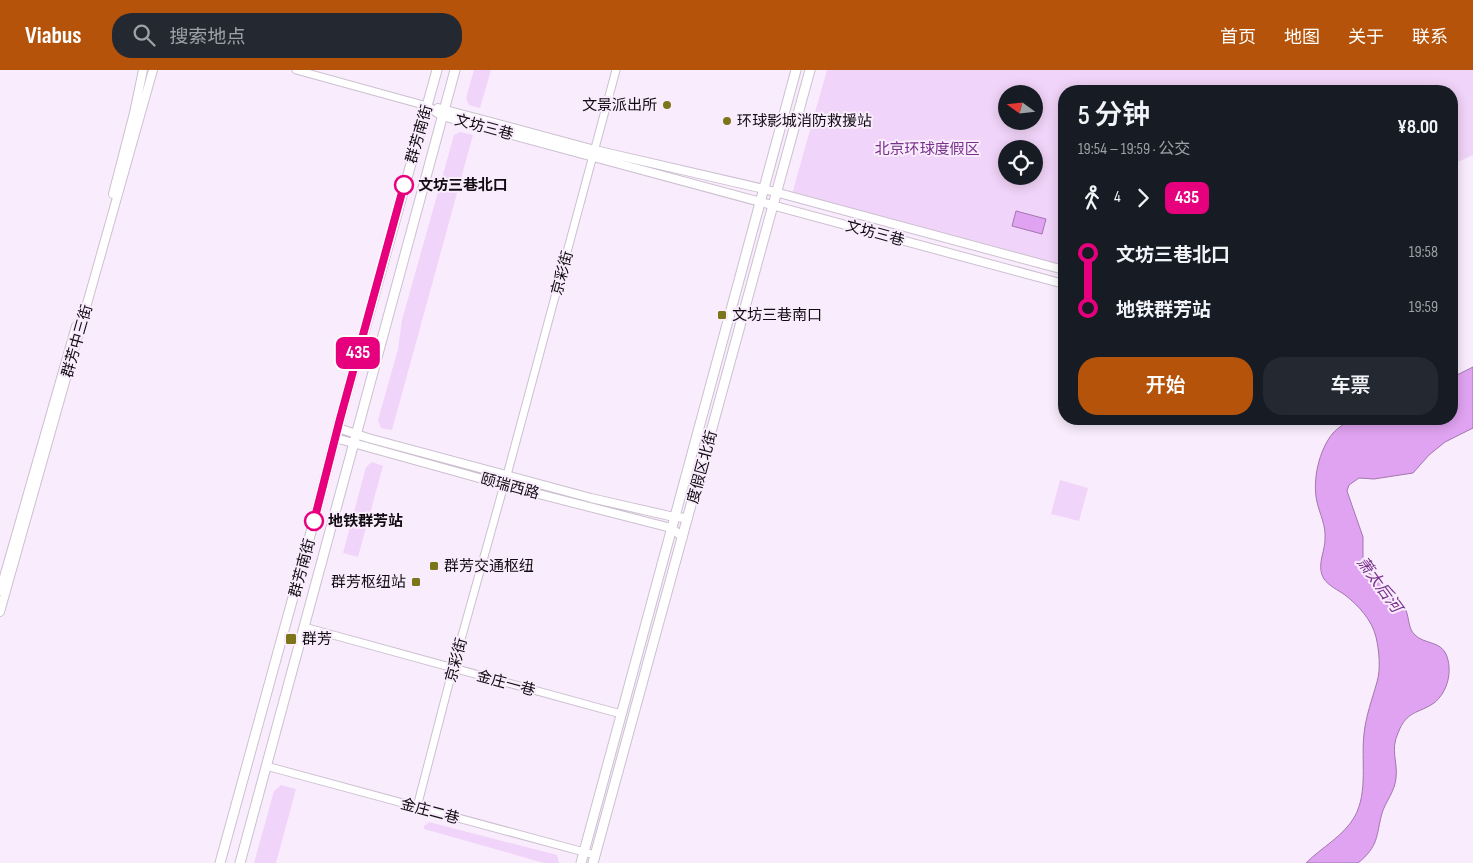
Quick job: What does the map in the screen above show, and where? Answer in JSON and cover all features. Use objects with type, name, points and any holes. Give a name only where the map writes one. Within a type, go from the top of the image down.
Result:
[{"type":"main road","name":"群芳中三街","points":[[0,591],[88,288],[134,113],[143,70]]},
{"type":"main road","name":"群芳中三街","points":[[0,612],[153,70]]},
{"type":"main road","name":"群芳南街","points":[[220,863],[437,70]]},
{"type":"main road","name":"群芳南街","points":[[240,863],[456,70]]},
{"type":"main road","name":"度假区北街","points":[[581,863],[796,70]]},
{"type":"main road","name":"度假区北街","points":[[594,859],[810,70]]},
{"type":"main road","name":"文坊三巷","points":[[427,106],[444,113],[594,153],[760,202],[1058,282]]},
{"type":"main road","name":"文坊三巷","points":[[594,153],[764,189],[1058,268]]},
{"type":"main road","name":"颐瑞西路","points":[[338,428],[356,438],[504,485],[671,528],[683,537]]},
{"type":"main road","name":"颐瑞西路","points":[[335,438],[356,438],[591,498],[674,517],[688,518]]},
{"type":"main road","points":[[591,824],[593,828],[603,827]]},
{"type":"street","points":[[296,70],[427,106]]},
{"type":"street","name":"京彩街","points":[[506,476],[616,70]]},
{"type":"street","name":"京彩街","points":[[417,807],[453,668],[504,485]]},
{"type":"street","name":"金庄一巷","points":[[304,627],[621,714]]},
{"type":"street","name":"金庄二巷","points":[[266,766],[584,852],[594,859]]},
{"type":"green space","points":[[474,70],[491,70],[480,108],[469,105],[466,98]]},
{"type":"green space","name":"北京环球度假区","points":[[827,70],[1473,70],[1473,155],[1458,162],[1458,85],[1058,85],[1058,267],[792,194]]},
{"type":"green space","points":[[460,132],[473,135],[392,430],[381,428],[378,420],[398,349],[402,320],[454,135]]},
{"type":"green space","points":[[372,462],[383,466],[358,557],[343,553],[366,467]]},
{"type":"green space","points":[[1060,480],[1088,488],[1079,521],[1051,514]]},
{"type":"green space","points":[[281,785],[296,789],[276,863],[254,863],[274,791]]},
{"type":"green space","points":[[429,822],[557,855],[559,863],[544,863],[424,829],[424,826]]},
{"type":"water","points":[[1016,211],[1046,219],[1042,234],[1012,226]]},
{"type":"water","name":"萧太后河","points":[[1473,367],[1473,428],[1445,442],[1429,455],[1413,473],[1374,479],[1359,478],[1349,485],[1347,491],[1363,537],[1363,562],[1366,569],[1404,607],[1412,632],[1419,638],[1440,647],[1446,654],[1449,674],[1446,687],[1434,703],[1409,716],[1401,726],[1394,751],[1395,783],[1382,813],[1376,840],[1370,851],[1358,863],[1306,863],[1345,830],[1359,807],[1363,786],[1365,727],[1378,677],[1379,665],[1376,637],[1368,619],[1350,599],[1331,586],[1322,574],[1321,564],[1325,534],[1317,502],[1315,484],[1320,457],[1333,433],[1343,425],[1458,425],[1458,374]]},
{"type":"bus line","name":"435","points":[[314,521],[404,185]]},
{"type":"place","name":"文景派出所","points":[[667,105]]},
{"type":"place","name":"环球影城消防救援站","points":[[727,121]]},
{"type":"place","name":"文坊三巷北口","points":[[404,185]]},
{"type":"place","name":"文坊三巷南口","points":[[722,315]]},
{"type":"place","name":"地铁群芳站","points":[[314,521]]},
{"type":"place","name":"群芳交通枢纽","points":[[434,566]]},
{"type":"place","name":"群芳枢纽站","points":[[416,582]]},
{"type":"place","name":"群芳","points":[[291,639]]}]
